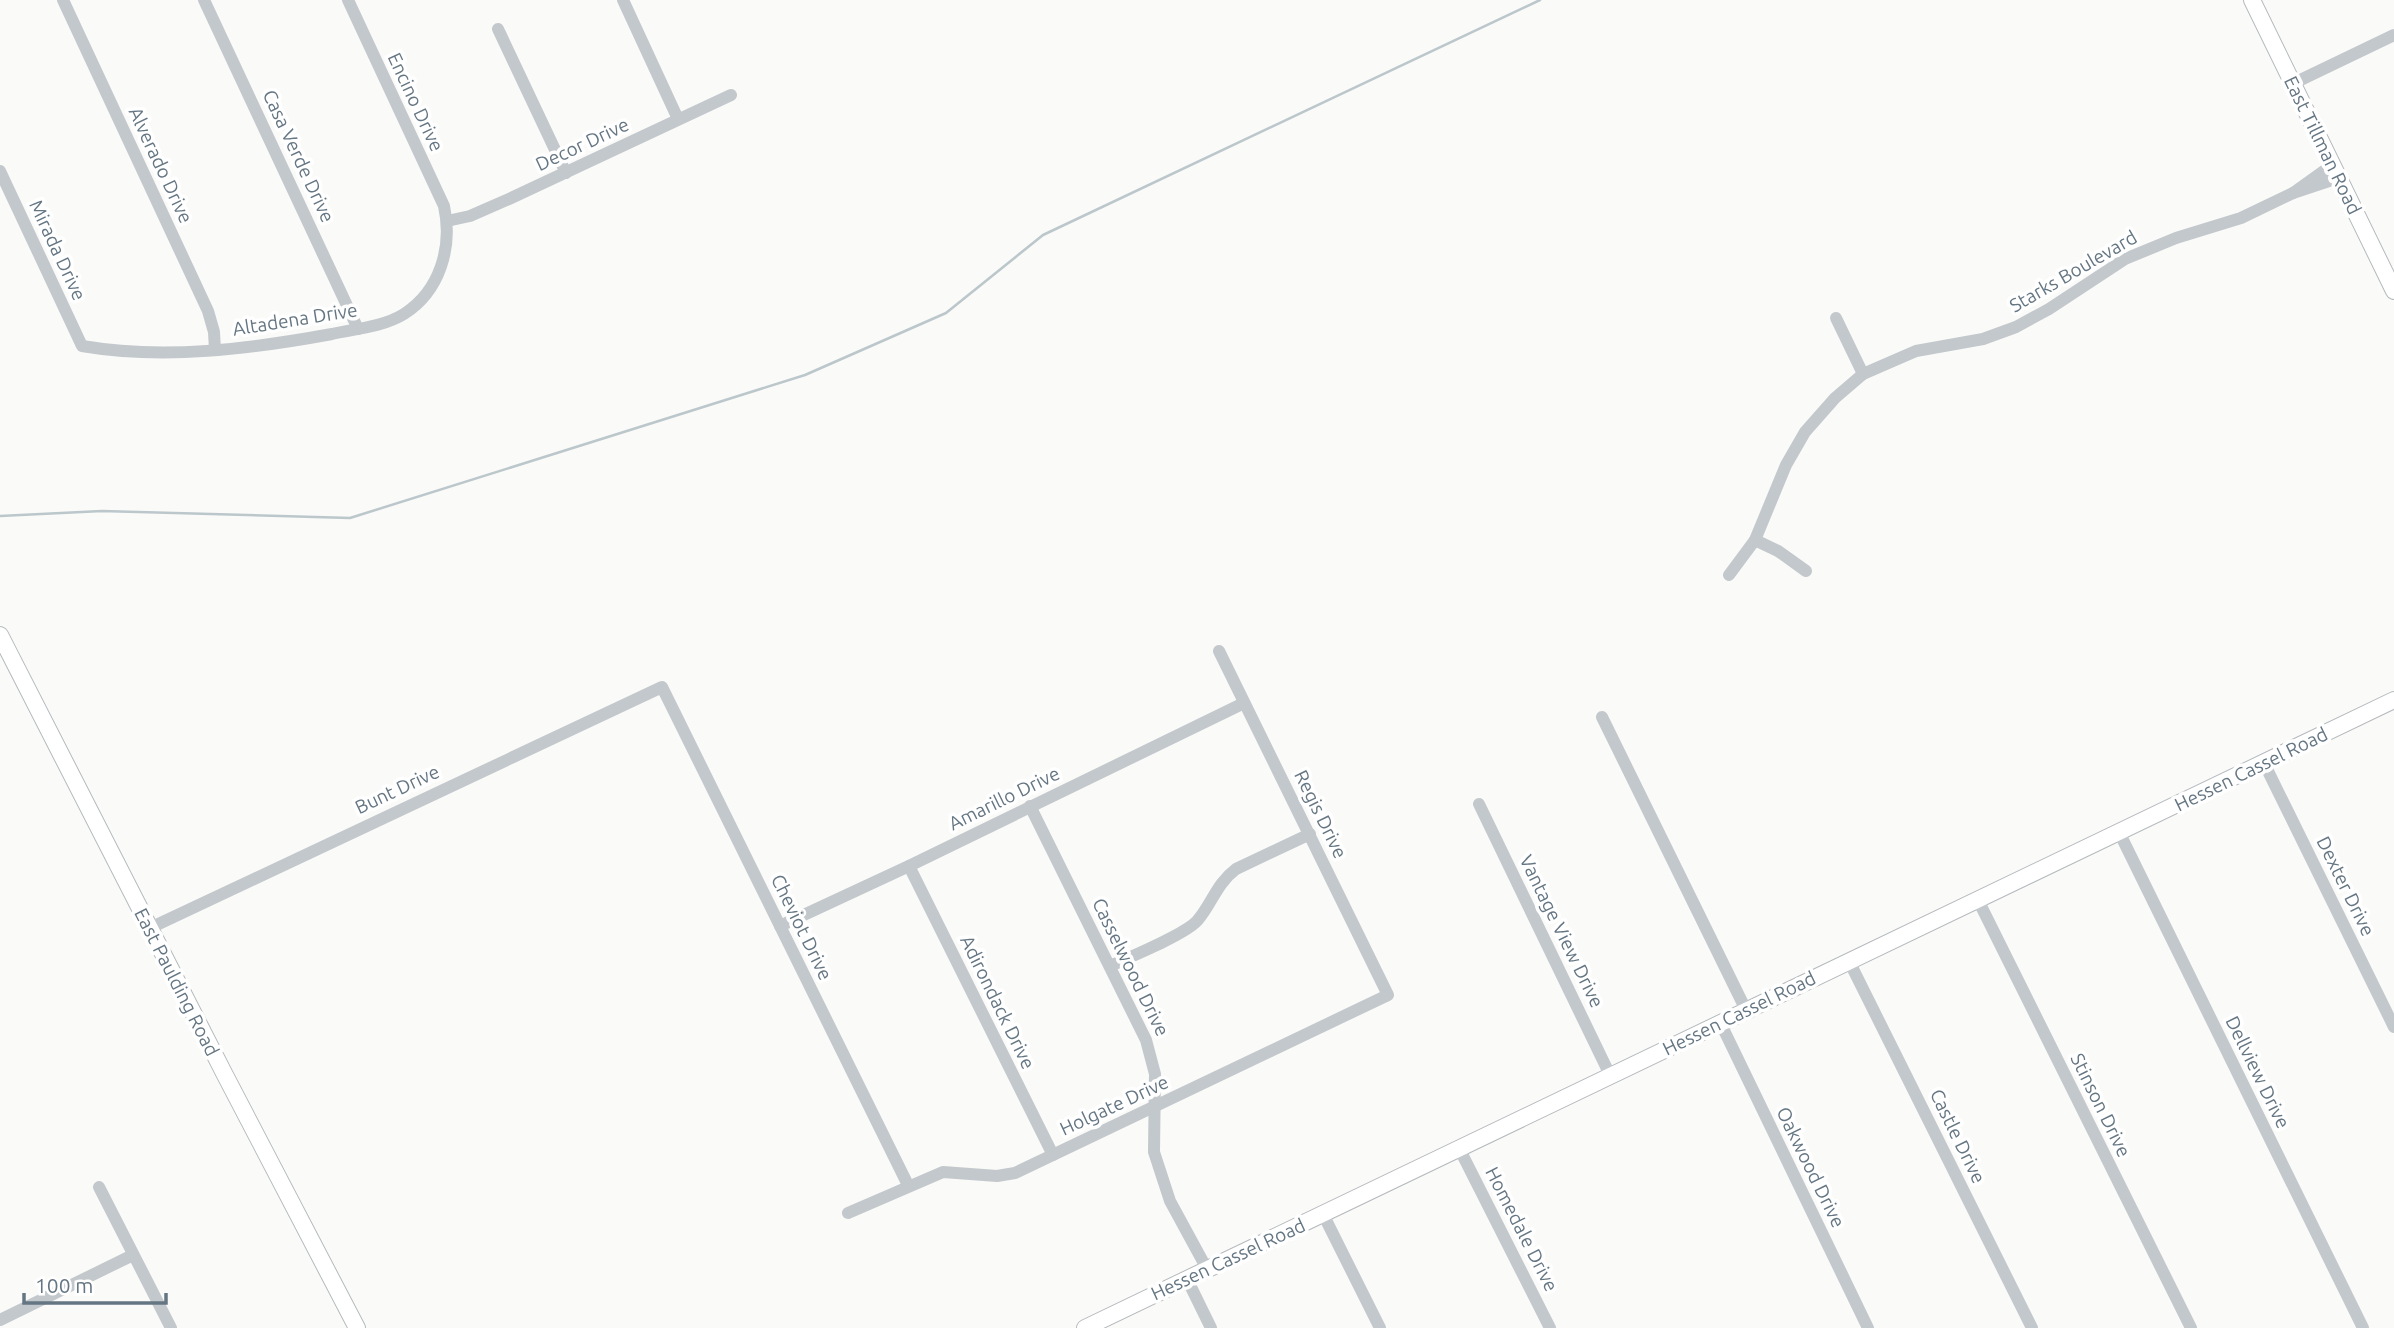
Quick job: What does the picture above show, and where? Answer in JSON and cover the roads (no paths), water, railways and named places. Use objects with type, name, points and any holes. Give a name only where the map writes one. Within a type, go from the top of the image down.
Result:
[{"type":"main road","name":"East Tillman Road","points":[[2252,0],[2394,290]]},
{"type":"main road","name":"East Paulding Road","points":[[0,635],[357,1328]]},
{"type":"main road","name":"Hessen Cassel Road","points":[[1085,1328],[2394,700]]},
{"type":"street","name":"Alverado Drive","points":[[63,0],[208,311],[214,332],[215,350]]},
{"type":"street","name":"Casa Verde Drive","points":[[204,0],[358,329]]},
{"type":"street","name":"Encino Drive","points":[[348,0],[443,206],[447,221]]},
{"type":"street","points":[[623,0],[678,119]]},
{"type":"street","points":[[498,29],[566,173]]},
{"type":"street","points":[[2292,84],[2394,35]]},
{"type":"street","name":"Decor Drive","points":[[447,221],[483,211],[731,95]]},
{"type":"street","name":"Mirada Drive","points":[[0,171],[82,346]]},
{"type":"street","name":"Starks Boulevard","points":[[1729,575],[1755,540],[1786,464],[1805,432],[1835,398],[1863,374],[1916,351],[1983,339],[2016,327],[2049,309],[2125,259],[2176,238],[2241,218],[2335,172]]},
{"type":"street","name":"Altadena Drive","points":[[82,346],[163,352],[215,350],[289,342],[358,329],[399,317],[418,304],[431,288],[442,265],[447,221]]},
{"type":"street","points":[[1836,318],[1863,374]]},
{"type":"street","points":[[1755,540],[1806,571]]},
{"type":"street","name":"Regis Drive","points":[[1219,651],[1388,995]]},
{"type":"street","name":"Bunt Drive","points":[[150,928],[662,687]]},
{"type":"street","name":"Cheviot Drive","points":[[662,687],[908,1185]]},
{"type":"street","name":"Amarillo Drive","points":[[780,926],[1244,703]]},
{"type":"street","points":[[1602,717],[1746,1010]]},
{"type":"street","name":"Dexter Drive","points":[[2264,763],[2394,1027]]},
{"type":"street","name":"Vantage View Drive","points":[[1479,804],[1610,1075]]},
{"type":"street","name":"Casselwood Drive","points":[[1030,806],[1151,1053],[1156,1074],[1154,1152],[1170,1201],[1207,1269]]},
{"type":"street","name":"Dellview Drive","points":[[2119,832],[2363,1328]]},
{"type":"street","points":[[1110,966],[1197,921],[1227,876],[1236,869],[1310,834]]},
{"type":"street","name":"Adirondack Drive","points":[[909,866],[1053,1155]]},
{"type":"street","name":"Stinson Drive","points":[[1978,900],[2191,1328]]},
{"type":"street","name":"Castle Drive","points":[[1849,961],[2032,1328]]},
{"type":"street","name":"Holgate Drive","points":[[848,1213],[943,1172],[997,1176],[1016,1173],[1388,995]]},
{"type":"street","name":"Oakwood Drive","points":[[1720,1022],[1868,1328]]},
{"type":"street","name":"Homedale Drive","points":[[1459,1148],[1550,1328]]},
{"type":"street","points":[[99,1187],[171,1328]]},
{"type":"street","points":[[1323,1214],[1380,1328]]},
{"type":"street","points":[[3,1320],[133,1255]]},
{"type":"street","points":[[1187,1279],[1212,1328]]},
{"type":"waterway","points":[[0,516],[102,511],[350,518],[805,375],[946,313],[1043,235],[1540,0]]}]
